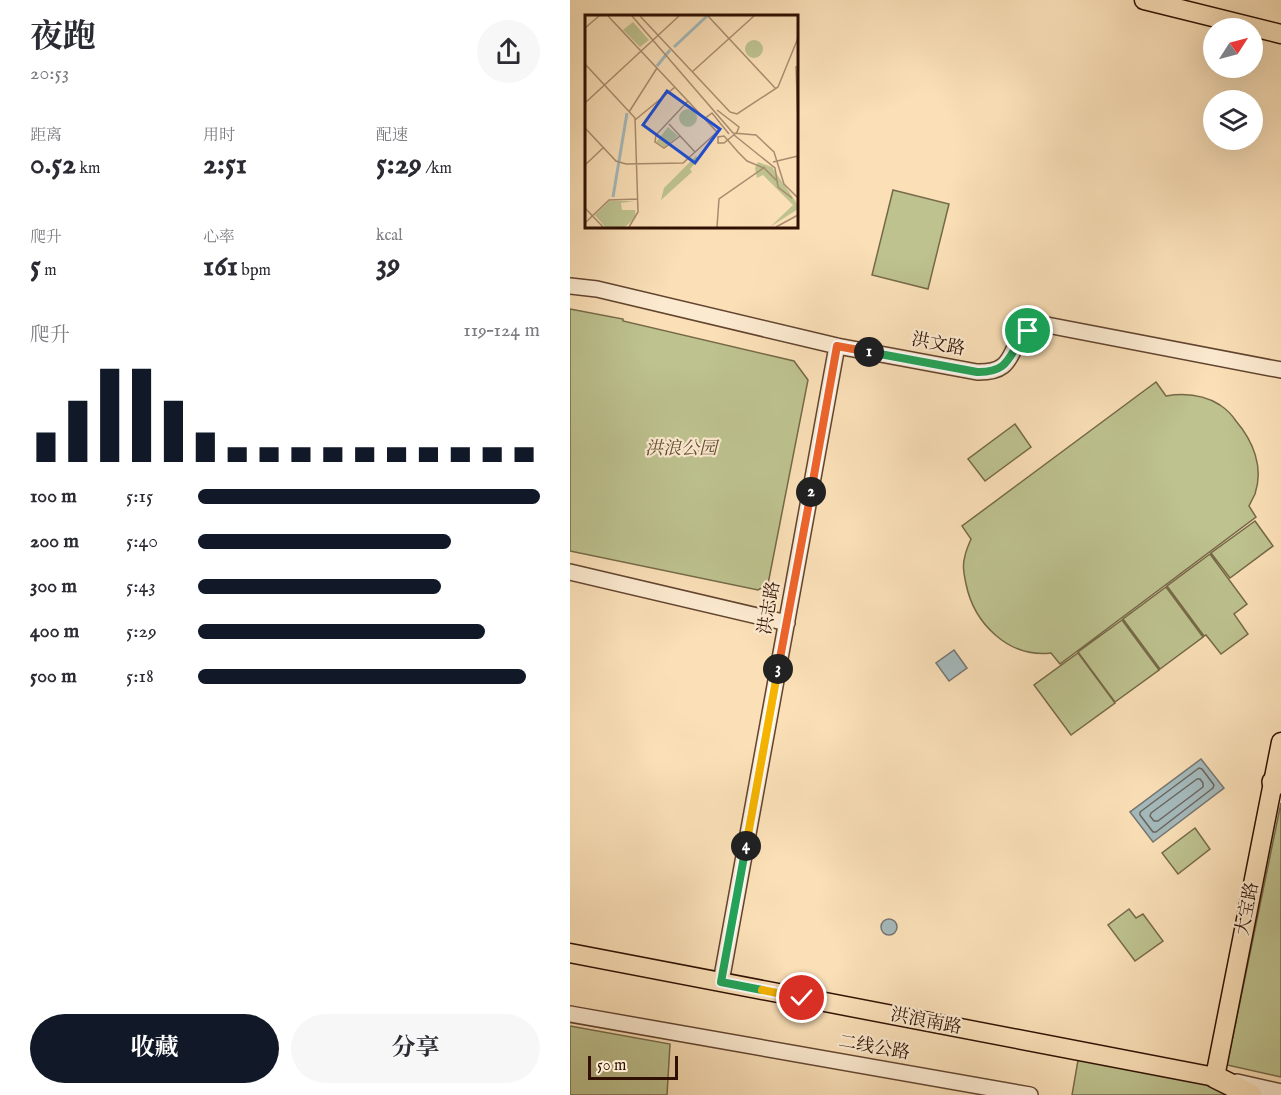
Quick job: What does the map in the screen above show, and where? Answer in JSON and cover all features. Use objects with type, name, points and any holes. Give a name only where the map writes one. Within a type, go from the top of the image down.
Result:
[{"type":"highway","points":[[1215,1077],[1251,1095]]},
{"type":"main road","points":[[1144,0],[1281,34]]},
{"type":"main road","name":"大宝路","points":[[1215,1077],[1277,782],[1281,742]]},
{"type":"main road","name":"洪浪南路","points":[[570,952],[1215,1077]]},
{"type":"street","name":"洪文路","points":[[570,286],[597,290],[837,346],[977,372],[996,370],[1005,364],[1020,339],[1028,331],[1037,326],[1047,325],[1281,370]]},
{"type":"street","name":"洪志路","points":[[721,982],[837,346]]},
{"type":"street","points":[[570,572],[787,623]]},
{"type":"street","name":"二线公路","points":[[570,1014],[1030,1095]]},
{"type":"street","name":"洪浪南路","points":[[1215,1077],[1281,1092]]},
{"type":"green space","points":[[893,190],[949,204],[928,289],[872,275]]},
{"type":"green space","name":"洪浪公园","points":[[570,309],[623,319],[623,321],[794,361],[808,380],[768,584],[758,590],[570,551]]},
{"type":"green space","points":[[1156,382],[1166,396],[1194,396],[1214,402],[1229,412],[1242,429],[1252,446],[1257,464],[1257,484],[1249,506],[1256,517],[1060,664],[1051,653],[1035,653],[1007,644],[985,624],[970,598],[963,566],[971,539],[962,526]]},
{"type":"green space","points":[[1015,424],[1031,447],[985,481],[968,459]]},
{"type":"green space","points":[[1255,521],[1273,546],[1230,578],[1211,553]]},
{"type":"green space","points":[[1210,554],[1247,604],[1234,614],[1248,634],[1221,654],[1206,635],[1204,636],[1167,586]]},
{"type":"green space","points":[[1166,587],[1203,637],[1160,669],[1123,619]]},
{"type":"green space","points":[[1122,620],[1159,670],[1115,702],[1078,652]]},
{"type":"green space","points":[[1078,653],[1115,703],[1071,735],[1034,685]]},
{"type":"green space","points":[[1281,803],[1281,1077],[1227,1065]]},
{"type":"green space","points":[[1195,828],[1210,849],[1178,874],[1162,853]]},
{"type":"green space","points":[[1129,909],[1136,918],[1143,914],[1163,941],[1135,961],[1108,925]]},
{"type":"green space","points":[[570,1026],[670,1044],[667,1095],[570,1095]]},
{"type":"green space","points":[[1078,1060],[1216,1083],[1237,1095],[1072,1095]]},
{"type":"water","points":[[954,650],[967,668],[949,681],[936,663]]},
{"type":"water","points":[[1201,759],[1224,788],[1153,842],[1130,812]]},
{"type":"water","points":[[889,919],[895,921],[897,927],[895,933],[889,935],[883,933],[881,927],[883,921]]},
{"type":"route","points":[[802,998],[721,982],[837,346],[987,372],[996,370],[1005,364],[1020,339],[1028,331]]}]
